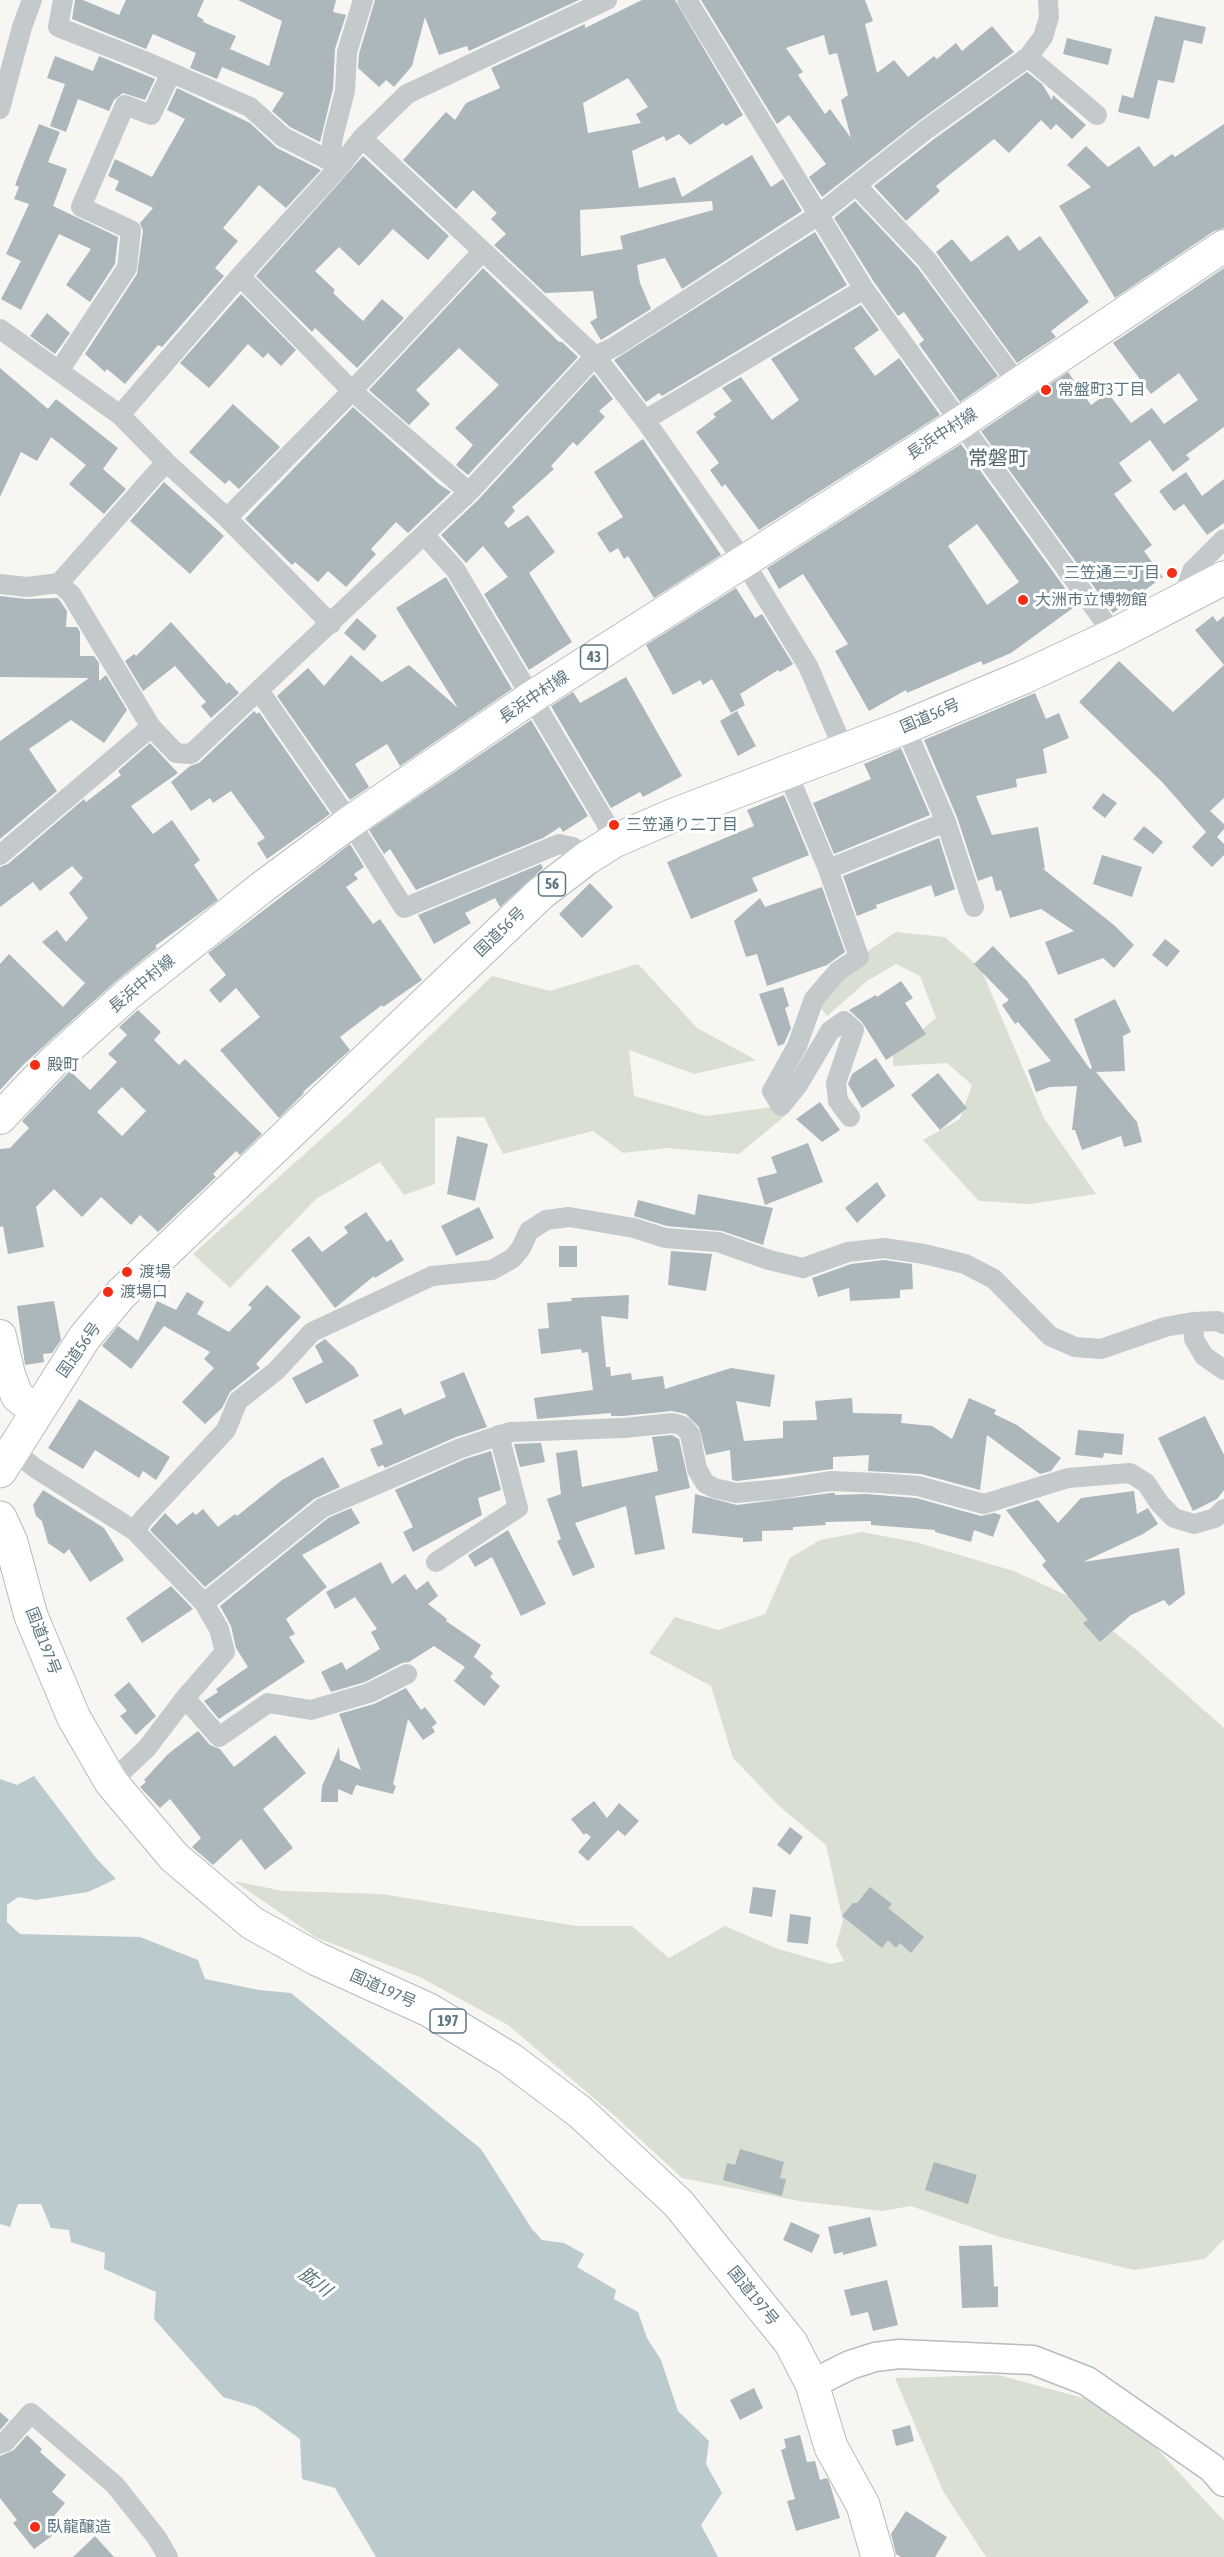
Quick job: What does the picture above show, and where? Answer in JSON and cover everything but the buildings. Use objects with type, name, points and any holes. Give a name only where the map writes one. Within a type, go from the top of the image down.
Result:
[{"type":"highway","name":"国道56号","points":[[7,1461],[84,1338],[121,1294],[540,894],[587,858],[614,840],[905,727],[1024,677],[1114,635],[1224,578]]},
{"type":"highway","name":"国道197号","points":[[0,1518],[11,1542],[31,1616],[74,1718],[111,1782],[174,1857],[252,1923],[317,1959],[429,2010],[510,2059],[580,2112],[678,2203],[791,2343],[812,2384],[831,2447],[863,2505],[878,2557]]},
{"type":"main road","name":"長浜中村線","points":[[0,1118],[54,1062],[128,995],[261,888],[350,822],[532,697],[962,422],[1223,250]]},
{"type":"main road","points":[[0,1336],[9,1375],[17,1395],[37,1412]]},
{"type":"street","points":[[0,110],[22,27],[32,0]]},
{"type":"street","points":[[63,0],[58,27],[250,107],[283,137],[335,163]]},
{"type":"street","points":[[335,163],[333,137],[345,91],[347,52],[363,0]]},
{"type":"street","points":[[120,415],[335,163],[407,94],[607,0]]},
{"type":"street","points":[[687,0],[817,216],[864,289],[1114,635]]},
{"type":"street","points":[[59,583],[71,594],[151,727],[176,753],[191,754],[425,536],[595,356],[614,347],[817,216],[918,135],[1028,57],[1043,37],[1048,17],[1048,0]]},
{"type":"street","points":[[1028,57],[1097,115]]},
{"type":"street","points":[[59,371],[127,268],[131,230],[81,207],[125,105],[151,115],[171,73]]},
{"type":"street","points":[[362,138],[595,356],[645,420],[743,560],[808,666],[844,750]]},
{"type":"street","points":[[856,185],[927,260],[1018,384]]},
{"type":"street","points":[[227,518],[352,391],[482,252]]},
{"type":"street","points":[[240,276],[352,391],[469,492]]},
{"type":"street","points":[[645,420],[864,289]]},
{"type":"street","points":[[0,329],[120,415],[166,462],[227,518],[331,624]]},
{"type":"street","points":[[0,584],[27,587],[59,583],[166,462]]},
{"type":"street","points":[[425,536],[455,569],[614,840]]},
{"type":"street","points":[[1183,599],[1192,571],[1224,539]]},
{"type":"street","points":[[260,692],[350,822],[404,908],[559,844],[573,847],[587,858]]},
{"type":"street","points":[[0,855],[151,727]]},
{"type":"street","points":[[905,727],[946,822],[974,907]]},
{"type":"street","points":[[787,772],[828,868],[859,957],[838,971],[814,999],[797,1046],[772,1091],[781,1106],[798,1085],[830,1031],[844,1021],[854,1030],[836,1083],[838,1101],[850,1117]]},
{"type":"street","points":[[828,868],[946,822]]},
{"type":"street","points":[[135,1532],[143,1519],[226,1430],[238,1401],[276,1371],[312,1332],[432,1276],[492,1270],[513,1258],[529,1231],[546,1220],[570,1216],[634,1228],[665,1238],[718,1242],[769,1260],[803,1268],[848,1252],[884,1248],[965,1264],[994,1279],[1050,1336],[1075,1347],[1101,1349],[1165,1327],[1193,1322],[1217,1321],[1224,1324]]},
{"type":"street","points":[[1193,1322],[1194,1339],[1204,1356],[1224,1370]]},
{"type":"street","points":[[204,1603],[322,1508],[461,1448],[510,1432],[624,1428],[673,1423],[683,1426],[690,1434],[697,1469],[705,1483],[714,1488],[736,1492],[781,1490],[830,1481],[879,1483],[918,1486],[984,1504],[1068,1478],[1130,1473],[1146,1483],[1160,1504],[1174,1518],[1194,1524],[1215,1518],[1224,1509]]},
{"type":"street","points":[[436,1562],[518,1508],[499,1435]]},
{"type":"street","points":[[7,1461],[35,1468],[135,1532],[204,1603],[219,1629],[225,1652],[185,1698],[147,1748],[111,1782]]},
{"type":"street","points":[[185,1698],[219,1737],[268,1703],[311,1710],[369,1693],[407,1674]]},
{"type":"street","points":[[812,2384],[850,2365],[875,2357],[899,2354],[1032,2360],[1088,2381],[1212,2468],[1224,2481]]},
{"type":"street","points":[[0,2444],[5,2442],[31,2413],[115,2485],[157,2538],[168,2557]]},
{"type":"shaded area","points":[[896,932],[945,937],[981,969],[1044,1118],[1096,1194],[1030,1204],[979,1201],[923,1140],[960,1119],[972,1085],[947,1063],[893,1066],[893,1054],[936,1018],[920,976],[896,964],[867,981],[827,1016],[814,999],[838,971]]},
{"type":"shaded area","points":[[638,964],[697,1028],[756,1060],[694,1074],[629,1050],[634,1096],[706,1116],[781,1106],[785,1116],[739,1154],[666,1148],[623,1153],[593,1131],[503,1154],[484,1117],[435,1118],[435,1184],[404,1195],[380,1162],[316,1199],[230,1288],[193,1254],[348,1115],[492,976],[550,991]]},
{"type":"shaded area","points":[[862,1532],[915,1542],[1014,1571],[1070,1597],[1133,1647],[1224,1728],[1224,2239],[1205,2259],[1134,2270],[1000,2237],[911,2206],[882,2211],[799,2201],[682,2178],[616,2117],[508,2025],[420,1977],[317,1938],[234,1881],[283,1891],[382,1894],[577,1926],[632,1926],[669,1958],[725,1926],[778,1949],[831,1964],[844,1961],[836,1945],[843,1921],[826,1845],[779,1806],[733,1758],[711,1686],[649,1653],[675,1617],[718,1630],[765,1614],[790,1558],[820,1540]]},
{"type":"shaded area","points":[[998,2375],[1087,2399],[1147,2438],[1224,2521],[1224,2557],[986,2557],[943,2491],[895,2378]]},
{"type":"water","name":"肱川","points":[[34,1776],[96,1858],[116,1879],[88,1892],[36,1900],[18,1897],[7,1905],[7,1922],[20,1934],[140,1937],[198,1960],[205,1979],[259,1990],[291,1993],[481,2149],[532,2229],[542,2240],[564,2243],[584,2254],[577,2267],[616,2290],[614,2299],[638,2312],[647,2338],[661,2360],[678,2411],[709,2441],[706,2464],[722,2493],[701,2525],[718,2557],[376,2557],[335,2488],[302,2479],[300,2439],[256,2407],[223,2397],[154,2319],[156,2292],[104,2269],[105,2253],[71,2242],[69,2230],[51,2228],[41,2204],[18,2204],[10,2227],[0,2224],[0,1779],[17,1785]]},
{"type":"place","name":"常盤町3丁目","points":[[1046,390]]},
{"type":"place","name":"三笠通三丁目","points":[[1172,573]]},
{"type":"place","name":"大洲市立博物館","points":[[1023,600]]},
{"type":"place","name":"三笠通り二丁目","points":[[614,825]]},
{"type":"place","name":"殿町","points":[[35,1065]]},
{"type":"place","name":"渡場","points":[[127,1272]]},
{"type":"place","name":"渡場口","points":[[108,1292]]},
{"type":"place","name":"臥龍醸造","points":[[35,2527]]},
{"type":"district","name":"常磐町","points":[[998,459]]}]
